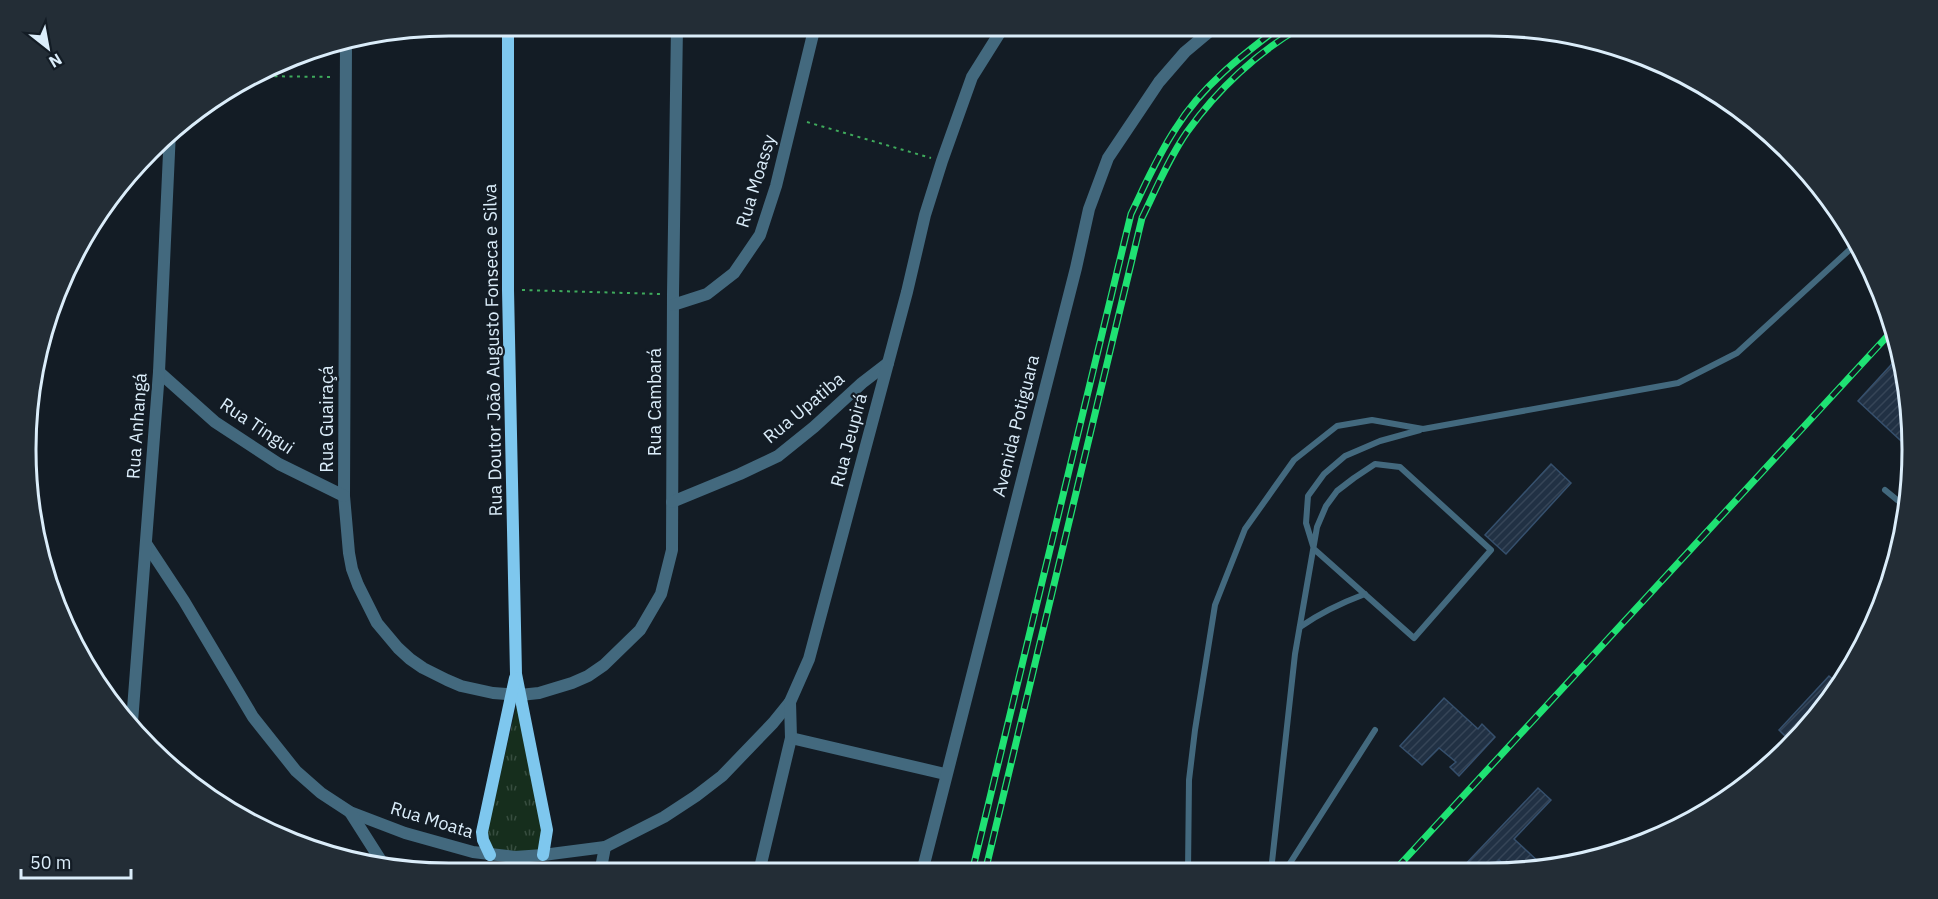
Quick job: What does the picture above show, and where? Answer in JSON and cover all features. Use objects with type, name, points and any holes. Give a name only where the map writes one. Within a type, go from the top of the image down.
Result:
[{"type":"street","name":"Rua Doutor João Augusto Fonseca e Silva","points":[[508,36],[508,290],[516,695],[547,830],[543,855]]},
{"type":"street","name":"Rua Cambará","points":[[516,695],[558,688],[588,676],[604,665],[640,630],[661,594],[670,561],[672,550],[677,36]]},
{"type":"street","name":"Rua Moassy","points":[[673,299],[707,294],[734,273],[760,235],[776,186],[813,36]]},
{"type":"street","name":"Rua Jeupirá","points":[[761,863],[791,738],[790,702],[809,659],[925,215],[972,76],[998,36]]},
{"type":"street","name":"Avenida Potiguara","points":[[923,863],[1076,268],[1089,209],[1108,158],[1141,107],[1185,52],[1204,36]]},
{"type":"street","name":"Rua Guairaçá","points":[[346,49],[344,496],[352,569],[377,622],[387,635],[423,668],[475,690],[516,695]]},
{"type":"street","name":"Rua Anhangá","points":[[133,715],[159,372],[169,146]]},
{"type":"street","name":"Rua Upatiba","points":[[672,502],[778,456],[888,363]]},
{"type":"street","name":"Rua Tingui","points":[[159,372],[215,422],[279,464],[344,496]]},
{"type":"street","name":"Rua Moata","points":[[147,545],[184,600],[253,717],[296,771],[321,793],[350,812],[405,833],[490,855],[515,857],[605,847],[664,817],[722,776],[790,702]]},
{"type":"street","name":"Rua Doutor João Augusto Fonseca e Silva","points":[[490,855],[482,832],[516,695]]},
{"type":"street","points":[[791,738],[945,774]]},
{"type":"street","points":[[350,812],[377,856]]},
{"type":"street","points":[[602,863],[605,847]]},
{"type":"lane","points":[[1272,863],[1295,654],[1314,549],[1317,527],[1326,506],[1337,491],[1375,464],[1400,467],[1491,550],[1414,638],[1314,549],[1306,523],[1308,496],[1324,474],[1345,456],[1380,441],[1423,429],[1677,383],[1737,353],[1850,249]]},
{"type":"lane","points":[[1188,863],[1189,780],[1198,707],[1215,605],[1245,529],[1294,460],[1337,426],[1372,420],[1423,429]]},
{"type":"lane","points":[[1885,490],[1898,501]]},
{"type":"lane","points":[[1300,627],[1343,602],[1365,594]]},
{"type":"lane","points":[[1290,863],[1376,730]]},
{"type":"path","points":[[272,76],[346,78]]},
{"type":"path","points":[[793,118],[942,162]]},
{"type":"path","points":[[508,290],[673,299]]},
{"type":"green space","points":[[517,703],[545,830],[541,853],[493,853],[487,832]]},
{"type":"building","points":[[1893,363],[1902,441],[1858,401]]},
{"type":"building","points":[[1551,464],[1571,483],[1506,554],[1485,535]]},
{"type":"building","points":[[1829,676],[1832,679],[1817,701],[1786,737],[1779,730]]},
{"type":"building","points":[[1444,698],[1478,729],[1482,724],[1495,737],[1459,776],[1450,767],[1456,762],[1439,748],[1422,765],[1400,746]]},
{"type":"building","points":[[1538,788],[1551,800],[1514,839],[1536,860],[1467,863]]},
{"type":"railway","points":[[974,863],[1131,214],[1163,149],[1186,113],[1210,85],[1268,36]]},
{"type":"railway","points":[[987,863],[1142,218],[1180,142],[1199,116],[1254,59],[1286,36]]},
{"type":"railway","points":[[1401,863],[1886,337]]}]
